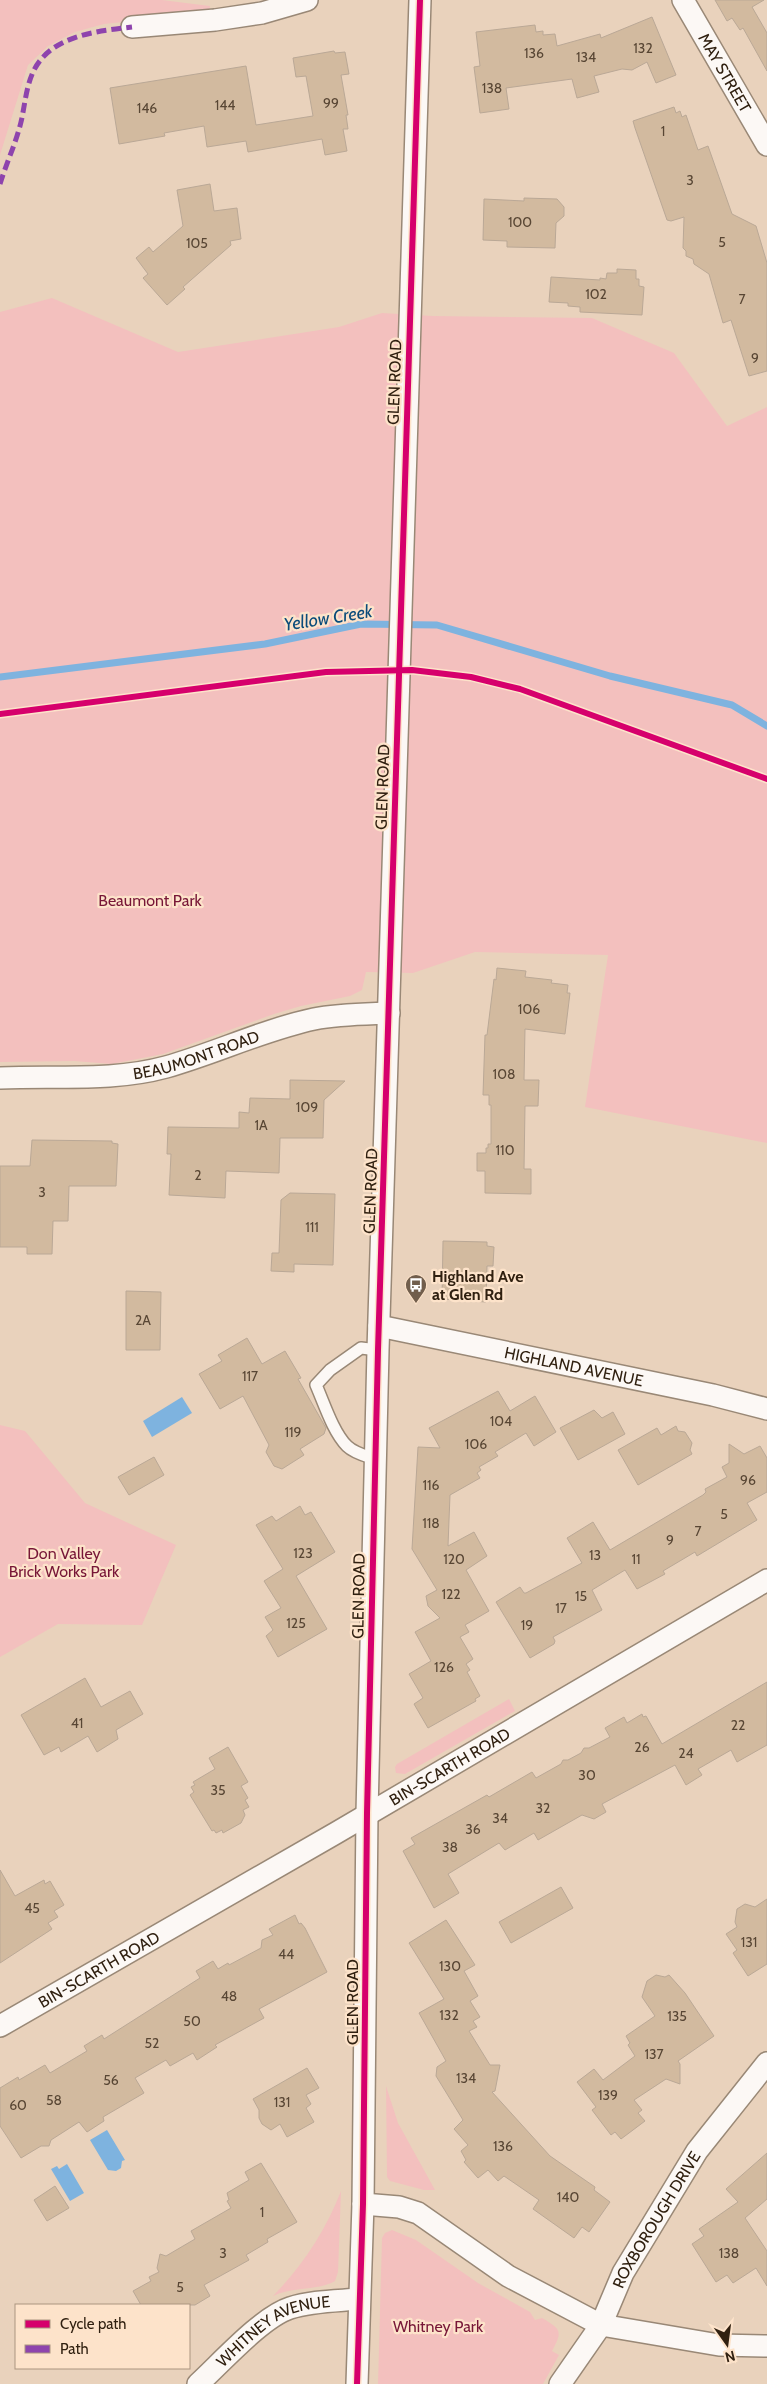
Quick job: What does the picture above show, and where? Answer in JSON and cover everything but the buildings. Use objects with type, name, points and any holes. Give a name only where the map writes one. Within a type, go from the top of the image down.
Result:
[{"type":"street","name":"GLEN ROAD","points":[[357,2384],[363,2204],[367,1813],[375,1459],[420,0]]},
{"type":"street","name":"MAY STREET","points":[[683,0],[767,145]]},
{"type":"street","points":[[132,26],[215,20],[262,13],[294,1]]},
{"type":"street","name":"BEAUMONT ROAD","points":[[0,1078],[96,1078],[128,1074],[166,1067],[314,1019],[356,1014],[389,1013]]},
{"type":"street","name":"HIGHLAND AVENUE","points":[[379,1326],[704,1393],[767,1409]]},
{"type":"street","name":"BIN-SCARTH ROAD","points":[[0,2026],[767,1580]]},
{"type":"street","name":"ROXBOROUGH DRIVE","points":[[560,2384],[600,2325],[623,2273],[696,2151],[767,2063]]},
{"type":"street","points":[[363,2204],[399,2207],[418,2213],[508,2276],[600,2325],[719,2345],[767,2346]]},
{"type":"street","name":"WHITNEY AVENUE","points":[[198,2384],[266,2322],[278,2314],[305,2304],[359,2299]]},
{"type":"lane","points":[[375,1459],[362,1455],[347,1446],[332,1422],[316,1385],[330,1370],[361,1348],[378,1350]]},
{"type":"green space","points":[[0,0],[162,0],[210,6],[209,13],[104,24],[75,32],[48,46],[28,65],[0,155]]},
{"type":"green space","name":"Beaumont Park","points":[[52,298],[178,352],[339,327],[382,313],[433,316],[592,318],[674,353],[727,426],[767,407],[767,1143],[585,1107],[608,955],[475,952],[413,973],[366,972],[362,990],[350,996],[301,1006],[274,1014],[163,1054],[112,1064],[74,1061],[0,1062],[0,312]]},
{"type":"green space","name":"Don Valley Brick Works Park","points":[[0,1425],[25,1431],[85,1503],[176,1545],[142,1625],[58,1624],[0,1657]]},
{"type":"green space","points":[[509,1699],[515,1711],[405,1774],[396,1773],[395,1767],[397,1764]]},
{"type":"green space","points":[[386,2086],[398,2123],[435,2190],[424,2190],[390,2181],[387,2177]]},
{"type":"green space","points":[[341,2191],[338,2272],[335,2281],[321,2286],[289,2291],[273,2296],[312,2247],[328,2220]]},
{"type":"green space","name":"Whitney Park","points":[[392,2230],[416,2240],[478,2283],[530,2312],[535,2320],[542,2318],[556,2328],[559,2335],[552,2351],[559,2355],[543,2384],[378,2384],[382,2238],[385,2233]]},
{"type":"water","points":[[182,1397],[192,1413],[152,1437],[143,1421]]},
{"type":"water","points":[[107,2130],[125,2160],[122,2161],[121,2168],[116,2171],[108,2170],[90,2140]]},
{"type":"water","points":[[67,2164],[84,2193],[70,2201],[51,2169],[57,2166],[59,2169]]},
{"type":"waterway","name":"Yellow Creek","points":[[0,677],[265,644],[361,624],[437,625],[610,676],[732,705],[767,726]]},
{"type":"marked path","points":[[0,184],[19,130],[29,82],[42,58],[52,49],[77,37],[105,30],[132,27]]},
{"type":"cycle path","points":[[357,2384],[363,2204],[367,1813],[378,1350],[420,0]]},
{"type":"cycle path","points":[[0,714],[326,672],[412,670],[471,677],[520,689],[767,779]]},
{"type":"place","name":"Highland Ave at Glen Rd","points":[[416,1304]]}]
